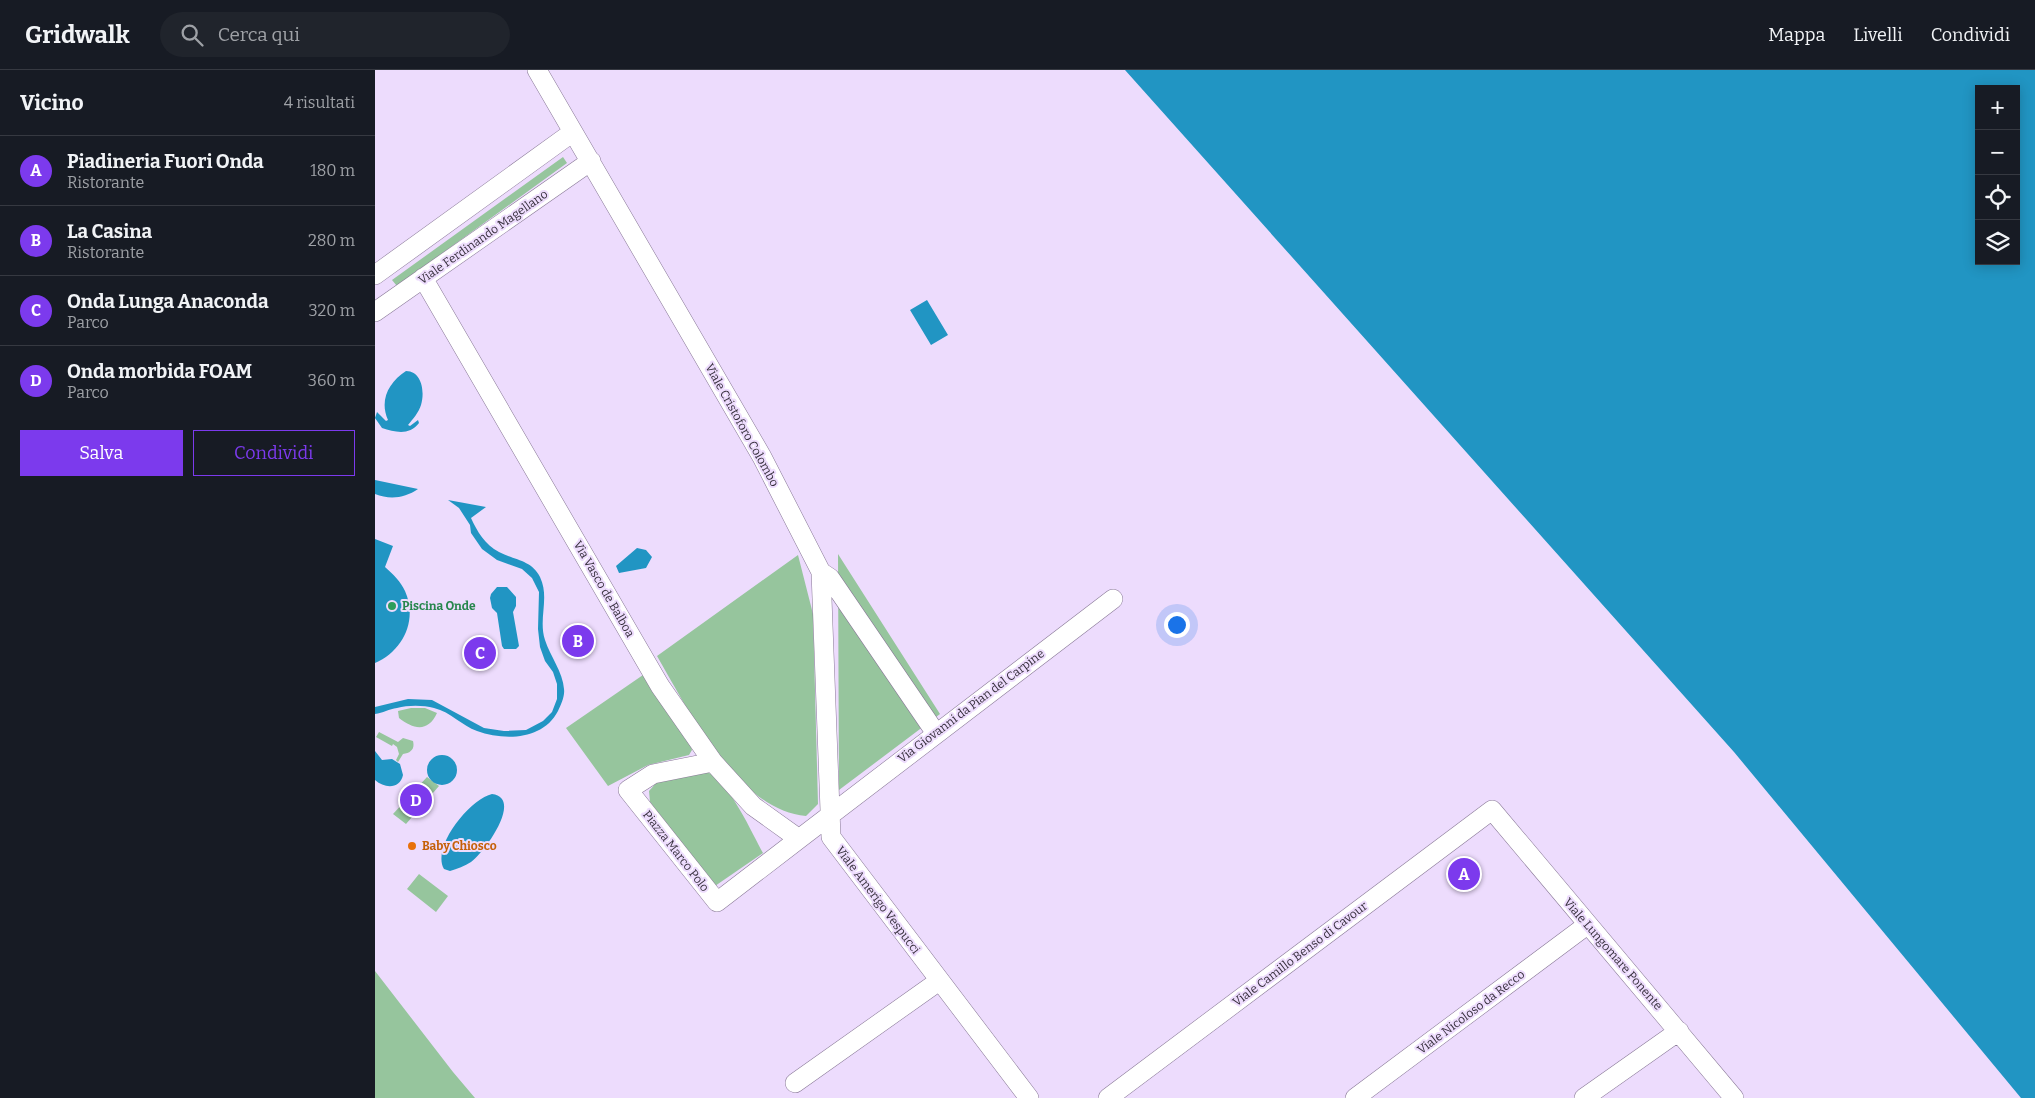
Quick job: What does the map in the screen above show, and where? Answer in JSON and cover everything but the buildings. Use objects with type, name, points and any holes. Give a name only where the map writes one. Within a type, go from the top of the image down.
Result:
[{"type":"street","name":"Viale Cristoforo Colombo","points":[[537,70],[762,457],[821,572],[830,815]]},
{"type":"street","points":[[395,298],[377,274],[573,132]]},
{"type":"street","name":"Viale Ferdinando Magellano","points":[[375,312],[591,162]]},
{"type":"street","name":"Via Vasco de Balboa","points":[[423,278],[657,681],[713,762],[753,806],[799,839]]},
{"type":"street","points":[[821,572],[830,578],[935,732]]},
{"type":"street","name":"Via Giovanni da Pian del Carpine","points":[[830,815],[935,732],[1113,599]]},
{"type":"street","name":"Piazza Marco Polo","points":[[713,762],[653,774],[628,790],[717,902],[799,839]]},
{"type":"street","name":"Viale Lungomare Ponente","points":[[1492,810],[1587,925],[1735,1098]]},
{"type":"street","name":"Viale Camillo Benso di Cavour","points":[[1108,1098],[1492,810]]},
{"type":"street","points":[[799,839],[830,815]]},
{"type":"street","name":"Viale Amerigo Vespucci","points":[[830,815],[831,837],[1029,1098]]},
{"type":"street","name":"Viale Nicoloso da Recco","points":[[1355,1098],[1587,925]]},
{"type":"street","points":[[795,1083],[939,981]]},
{"type":"street","points":[[1584,1098],[1679,1031]]},
{"type":"green space","points":[[563,157],[567,163],[397,286],[392,280]]},
{"type":"green space","points":[[838,554],[940,714],[839,790]]},
{"type":"green space","points":[[798,555],[813,614],[818,804],[806,816],[781,810],[758,796],[737,777],[717,754],[684,703],[657,656]]},
{"type":"green space","points":[[643,675],[690,743],[692,750],[689,755],[648,765],[608,786],[566,728]]},
{"type":"green space","points":[[411,708],[425,708],[437,713],[429,724],[415,727],[399,718],[398,711]]},
{"type":"green space","points":[[379,732],[398,742],[403,738],[413,741],[413,748],[410,752],[403,754],[398,762],[396,760],[399,754],[397,747],[376,737]]},
{"type":"green space","points":[[697,772],[709,773],[724,786],[763,853],[715,886],[650,802],[649,791],[657,782]]},
{"type":"green space","points":[[427,777],[439,786],[406,824],[393,814]]},
{"type":"green space","points":[[419,874],[448,896],[436,912],[407,889]]},
{"type":"green space","points":[[375,971],[453,1072],[475,1098],[375,1098]]},
{"type":"water","points":[[1125,70],[2035,70],[2035,1098],[2021,1098],[1734,752]]},
{"type":"water","points":[[927,300],[948,335],[931,345],[910,310]]},
{"type":"water","points":[[406,371],[416,374],[421,383],[423,394],[421,405],[408,425],[410,426],[418,420],[419,423],[411,430],[402,432],[382,428],[375,418],[377,412],[386,421],[388,420],[385,413],[387,392],[395,380]]},
{"type":"water","points":[[375,480],[418,489],[397,497],[381,496],[375,494]]},
{"type":"water","points":[[448,500],[486,507],[471,518],[482,537],[494,549],[532,567],[537,571],[543,585],[543,632],[547,646],[559,670],[564,692],[558,711],[551,721],[533,733],[511,737],[488,734],[472,729],[440,710],[425,706],[406,706],[375,714],[375,707],[408,699],[432,700],[484,728],[504,731],[526,730],[543,721],[552,712],[557,699],[557,684],[540,647],[538,629],[539,592],[532,578],[522,569],[497,560],[482,549],[471,533],[470,525],[459,508]]},
{"type":"water","name":"Piscina Onde","points":[[375,539],[393,546],[385,567],[397,578],[405,591],[410,613],[409,623],[400,643],[385,658],[375,663]]},
{"type":"water","points":[[637,548],[646,550],[652,557],[646,568],[619,573],[616,566]]},
{"type":"water","points":[[497,587],[507,587],[516,597],[516,606],[513,612],[519,646],[516,649],[504,649],[502,646],[497,613],[492,608],[490,598]]},
{"type":"water","points":[[375,751],[382,760],[392,759],[400,764],[403,775],[399,783],[387,786],[375,780]]},
{"type":"water","points":[[442,755],[448,756],[456,764],[456,776],[448,784],[442,785],[436,784],[428,776],[427,770],[428,764],[436,756]]},
{"type":"water","points":[[492,794],[501,798],[504,805],[503,815],[492,838],[471,862],[450,871],[444,869],[441,860],[443,849],[455,825],[473,805]]},
{"type":"place","name":"Piscina Onde","points":[[392,606]]},
{"type":"place","name":"La Casina","points":[[578,641]]},
{"type":"place","name":"Onda Lunga Anaconda","points":[[480,653]]},
{"type":"place","name":"Onda morbida FOAM","points":[[416,800]]},
{"type":"place","name":"Baby Chiosco","points":[[412,846]]},
{"type":"place","name":"Piadineria Fuori Onda","points":[[1464,874]]}]
